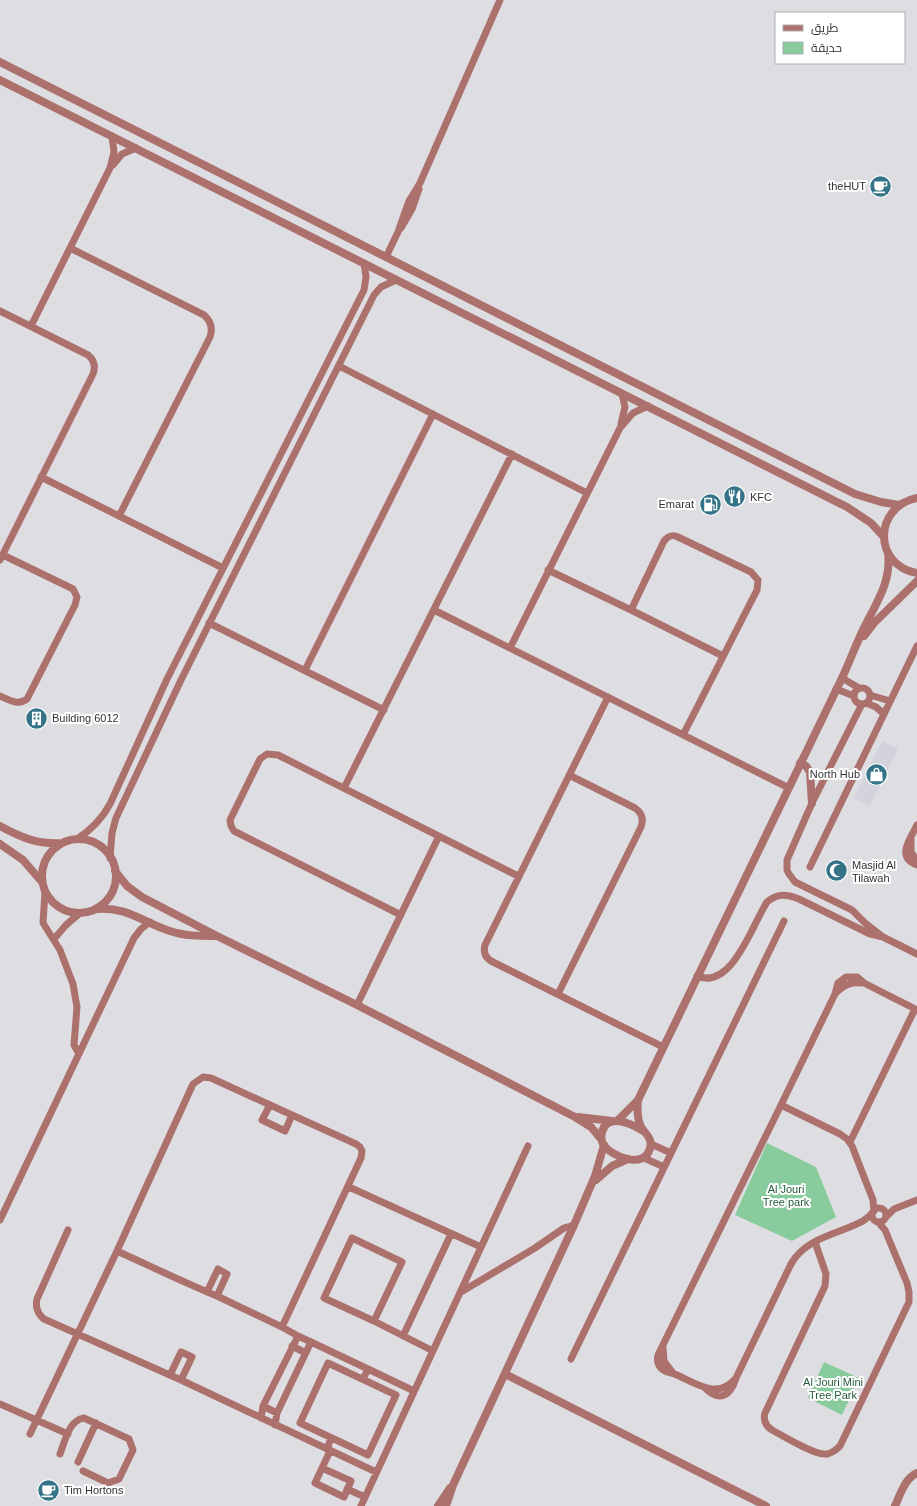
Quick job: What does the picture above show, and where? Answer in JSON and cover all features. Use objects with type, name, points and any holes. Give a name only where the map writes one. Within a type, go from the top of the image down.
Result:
[{"type":"street","points":[[386,257],[398,232],[409,201],[420,183],[500,0]]},
{"type":"street","points":[[0,62],[855,494],[881,502],[899,505]]},
{"type":"street","points":[[0,80],[847,507],[867,520],[884,537]]},
{"type":"street","points":[[31,326],[110,168],[114,152],[112,136]]},
{"type":"street","points":[[110,168],[122,154],[136,148]]},
{"type":"street","points":[[70,248],[204,315],[212,328],[210,337],[119,516]]},
{"type":"street","points":[[0,826],[19,836],[36,842],[53,844],[62,843],[77,839],[94,827],[106,810],[167,679],[364,290],[366,277],[364,263]]},
{"type":"street","points":[[110,858],[112,833],[116,818],[209,623],[374,295],[381,287],[396,280]]},
{"type":"street","points":[[0,311],[88,355],[94,361],[95,366],[93,374],[1,557],[73,589],[77,597],[75,605],[27,699],[17,703],[0,696]]},
{"type":"street","points":[[339,366],[587,493]]},
{"type":"street","points":[[510,648],[620,428],[625,407],[622,394]]},
{"type":"street","points":[[620,428],[633,413],[648,406]]},
{"type":"street","points":[[305,670],[434,414]]},
{"type":"street","points":[[344,788],[512,454]]},
{"type":"street","points":[[41,477],[223,568]]},
{"type":"street","points":[[446,1506],[453,1485],[574,1225],[598,1169],[603,1142],[601,1134],[605,1126],[615,1121],[638,1100],[842,678],[859,638],[885,587],[888,574],[888,553],[884,537],[885,525],[891,514],[899,505],[917,498]]},
{"type":"street","points":[[630,610],[664,541],[666,538],[672,536],[678,537],[751,572],[758,580],[758,586],[683,735]]},
{"type":"street","points":[[888,553],[900,567],[910,572],[917,573]]},
{"type":"street","points":[[548,570],[723,656]]},
{"type":"street","points":[[846,668],[855,656],[869,628],[917,581]]},
{"type":"street","points":[[434,610],[788,788]]},
{"type":"street","points":[[209,623],[384,710]]},
{"type":"street","points":[[810,867],[917,646]]},
{"type":"street","points":[[842,678],[850,684],[866,689],[870,695],[890,701]]},
{"type":"street","points":[[854,696],[855,692],[859,688]]},
{"type":"street","points":[[836,689],[854,696],[858,702],[876,707],[884,714]]},
{"type":"street","points":[[870,695],[869,699],[864,703],[812,803],[786,865],[792,879],[846,907],[856,913],[865,923],[883,937],[917,954]]},
{"type":"street","points":[[608,697],[518,876],[485,945],[485,954],[491,961],[663,1048]]},
{"type":"street","points":[[401,915],[237,833],[231,826],[232,817],[260,759],[267,754],[278,755],[518,876]]},
{"type":"street","points":[[800,763],[806,766],[810,772],[812,803]]},
{"type":"street","points":[[558,994],[642,827],[643,820],[640,813],[635,808],[569,775]]},
{"type":"street","points":[[917,825],[906,844],[905,852],[908,860],[917,865]]},
{"type":"street","points":[[357,1005],[439,836]]},
{"type":"street","points":[[911,837],[911,852],[917,861]]},
{"type":"street","points":[[77,839],[93,842],[106,851],[115,871],[127,886],[142,897],[575,1117],[591,1127],[615,1154],[628,1159],[639,1160],[648,1154],[651,1144],[650,1139],[643,1131],[630,1124],[575,1117]]},
{"type":"street","points":[[62,843],[56,847],[46,859],[43,866],[42,882],[45,892],[43,924],[54,939],[65,961],[73,984],[77,1007],[74,1045],[79,1054]]},
{"type":"street","points":[[0,844],[23,860],[42,882]]},
{"type":"street","points":[[45,892],[56,905],[64,910],[80,913],[95,909],[102,905],[111,893],[115,879],[115,871]]},
{"type":"street","points":[[798,899],[805,887]]},
{"type":"street","points":[[697,976],[709,979],[720,974],[731,966],[764,906],[771,898],[776,896],[787,894],[870,934],[883,937]]},
{"type":"street","points":[[839,918],[845,914],[846,907]]},
{"type":"street","points":[[95,909],[120,910],[178,934],[217,936]]},
{"type":"street","points":[[54,939],[66,925],[80,913]]},
{"type":"street","points":[[571,1359],[784,921]]},
{"type":"street","points":[[0,1220],[134,938],[141,929],[150,922]]},
{"type":"street","points":[[850,1142],[916,1010],[864,983],[849,983],[843,986],[835,994],[663,1345],[662,1352],[664,1361],[668,1368],[674,1373],[705,1388],[715,1396],[725,1395],[732,1389],[794,1258],[804,1248],[815,1242],[864,1221],[881,1220],[894,1209],[917,1200]]},
{"type":"street","points":[[30,1434],[117,1251],[193,1084],[203,1078],[211,1078],[270,1104],[360,1147],[362,1151],[361,1158],[348,1187],[282,1327]]},
{"type":"street","points":[[638,1100],[638,1116],[643,1131]]},
{"type":"street","points":[[270,1104],[262,1120],[285,1131],[292,1115]]},
{"type":"street","points":[[781,1106],[840,1134],[850,1142],[873,1200],[873,1218],[881,1220]]},
{"type":"street","points":[[651,1144],[671,1153]]},
{"type":"street","points":[[361,1506],[528,1146]]},
{"type":"street","points":[[644,1158],[664,1167]]},
{"type":"street","points":[[592,1183],[605,1171],[628,1159]]},
{"type":"street","points":[[348,1187],[480,1247]]},
{"type":"street","points":[[815,1242],[826,1274],[825,1286],[765,1413],[764,1419],[767,1426],[772,1430],[814,1452],[827,1454],[836,1450],[840,1446],[908,1302],[908,1288],[881,1220],[885,1212],[873,1200]]},
{"type":"street","points":[[864,1221],[877,1209],[894,1209]]},
{"type":"street","points":[[461,1292],[535,1248],[564,1228],[574,1225]]},
{"type":"street","points":[[68,1230],[37,1299],[36,1306],[39,1314],[44,1319],[181,1380],[376,1472]]},
{"type":"street","points":[[403,1336],[452,1234]]},
{"type":"street","points":[[374,1322],[402,1262],[352,1238],[324,1298],[433,1351]]},
{"type":"street","points":[[117,1251],[282,1327],[414,1391]]},
{"type":"street","points":[[207,1292],[218,1270],[227,1274],[216,1296]]},
{"type":"street","points":[[261,1418],[263,1406],[298,1336]]},
{"type":"street","points":[[275,1425],[277,1413],[311,1342]]},
{"type":"street","points":[[292,1346],[306,1353]]},
{"type":"street","points":[[170,1375],[181,1352],[192,1357],[181,1380]]},
{"type":"street","points":[[328,1363],[363,1379],[396,1395],[368,1455],[300,1424],[328,1363]]},
{"type":"street","points":[[363,1379],[368,1369]]},
{"type":"street","points":[[505,1374],[766,1506]]},
{"type":"street","points":[[0,1404],[68,1434]]},
{"type":"street","points":[[263,1406],[277,1413]]},
{"type":"street","points":[[60,1454],[71,1426],[79,1418],[84,1418],[96,1423],[129,1439],[133,1450],[119,1479],[108,1483],[83,1471]]},
{"type":"street","points":[[78,1462],[96,1423]]},
{"type":"street","points":[[322,1468],[351,1481],[344,1497],[315,1483],[322,1468],[330,1451],[328,1446],[331,1438]]},
{"type":"street","points":[[894,1506],[910,1478],[917,1473]]},
{"type":"street","points":[[438,1506],[453,1485]]},
{"type":"street","points":[[347,1489],[365,1497]]},
{"type":"shaded area","name":"North Hub","points":[[882,741],[898,749],[870,806],[854,798]]},
{"type":"green space","name":"Al Jouri Tree park","points":[[767,1143],[816,1167],[836,1217],[792,1241],[735,1215]]},
{"type":"green space","name":"Al Jouri Mini Tree Park","points":[[824,1362],[859,1378],[842,1415],[808,1398]]},
{"type":"place","name":"theHUT","points":[[881,186]]},
{"type":"place","name":"KFC","points":[[734,497]]},
{"type":"place","name":"Emarat","points":[[710,504]]},
{"type":"place","name":"Building 6012","points":[[37,718]]},
{"type":"place","name":"North Hub","points":[[876,774]]},
{"type":"place","name":"Masjid Al Tilawah","points":[[837,871]]},
{"type":"place","name":"Tim Hortons","points":[[49,1490]]}]
